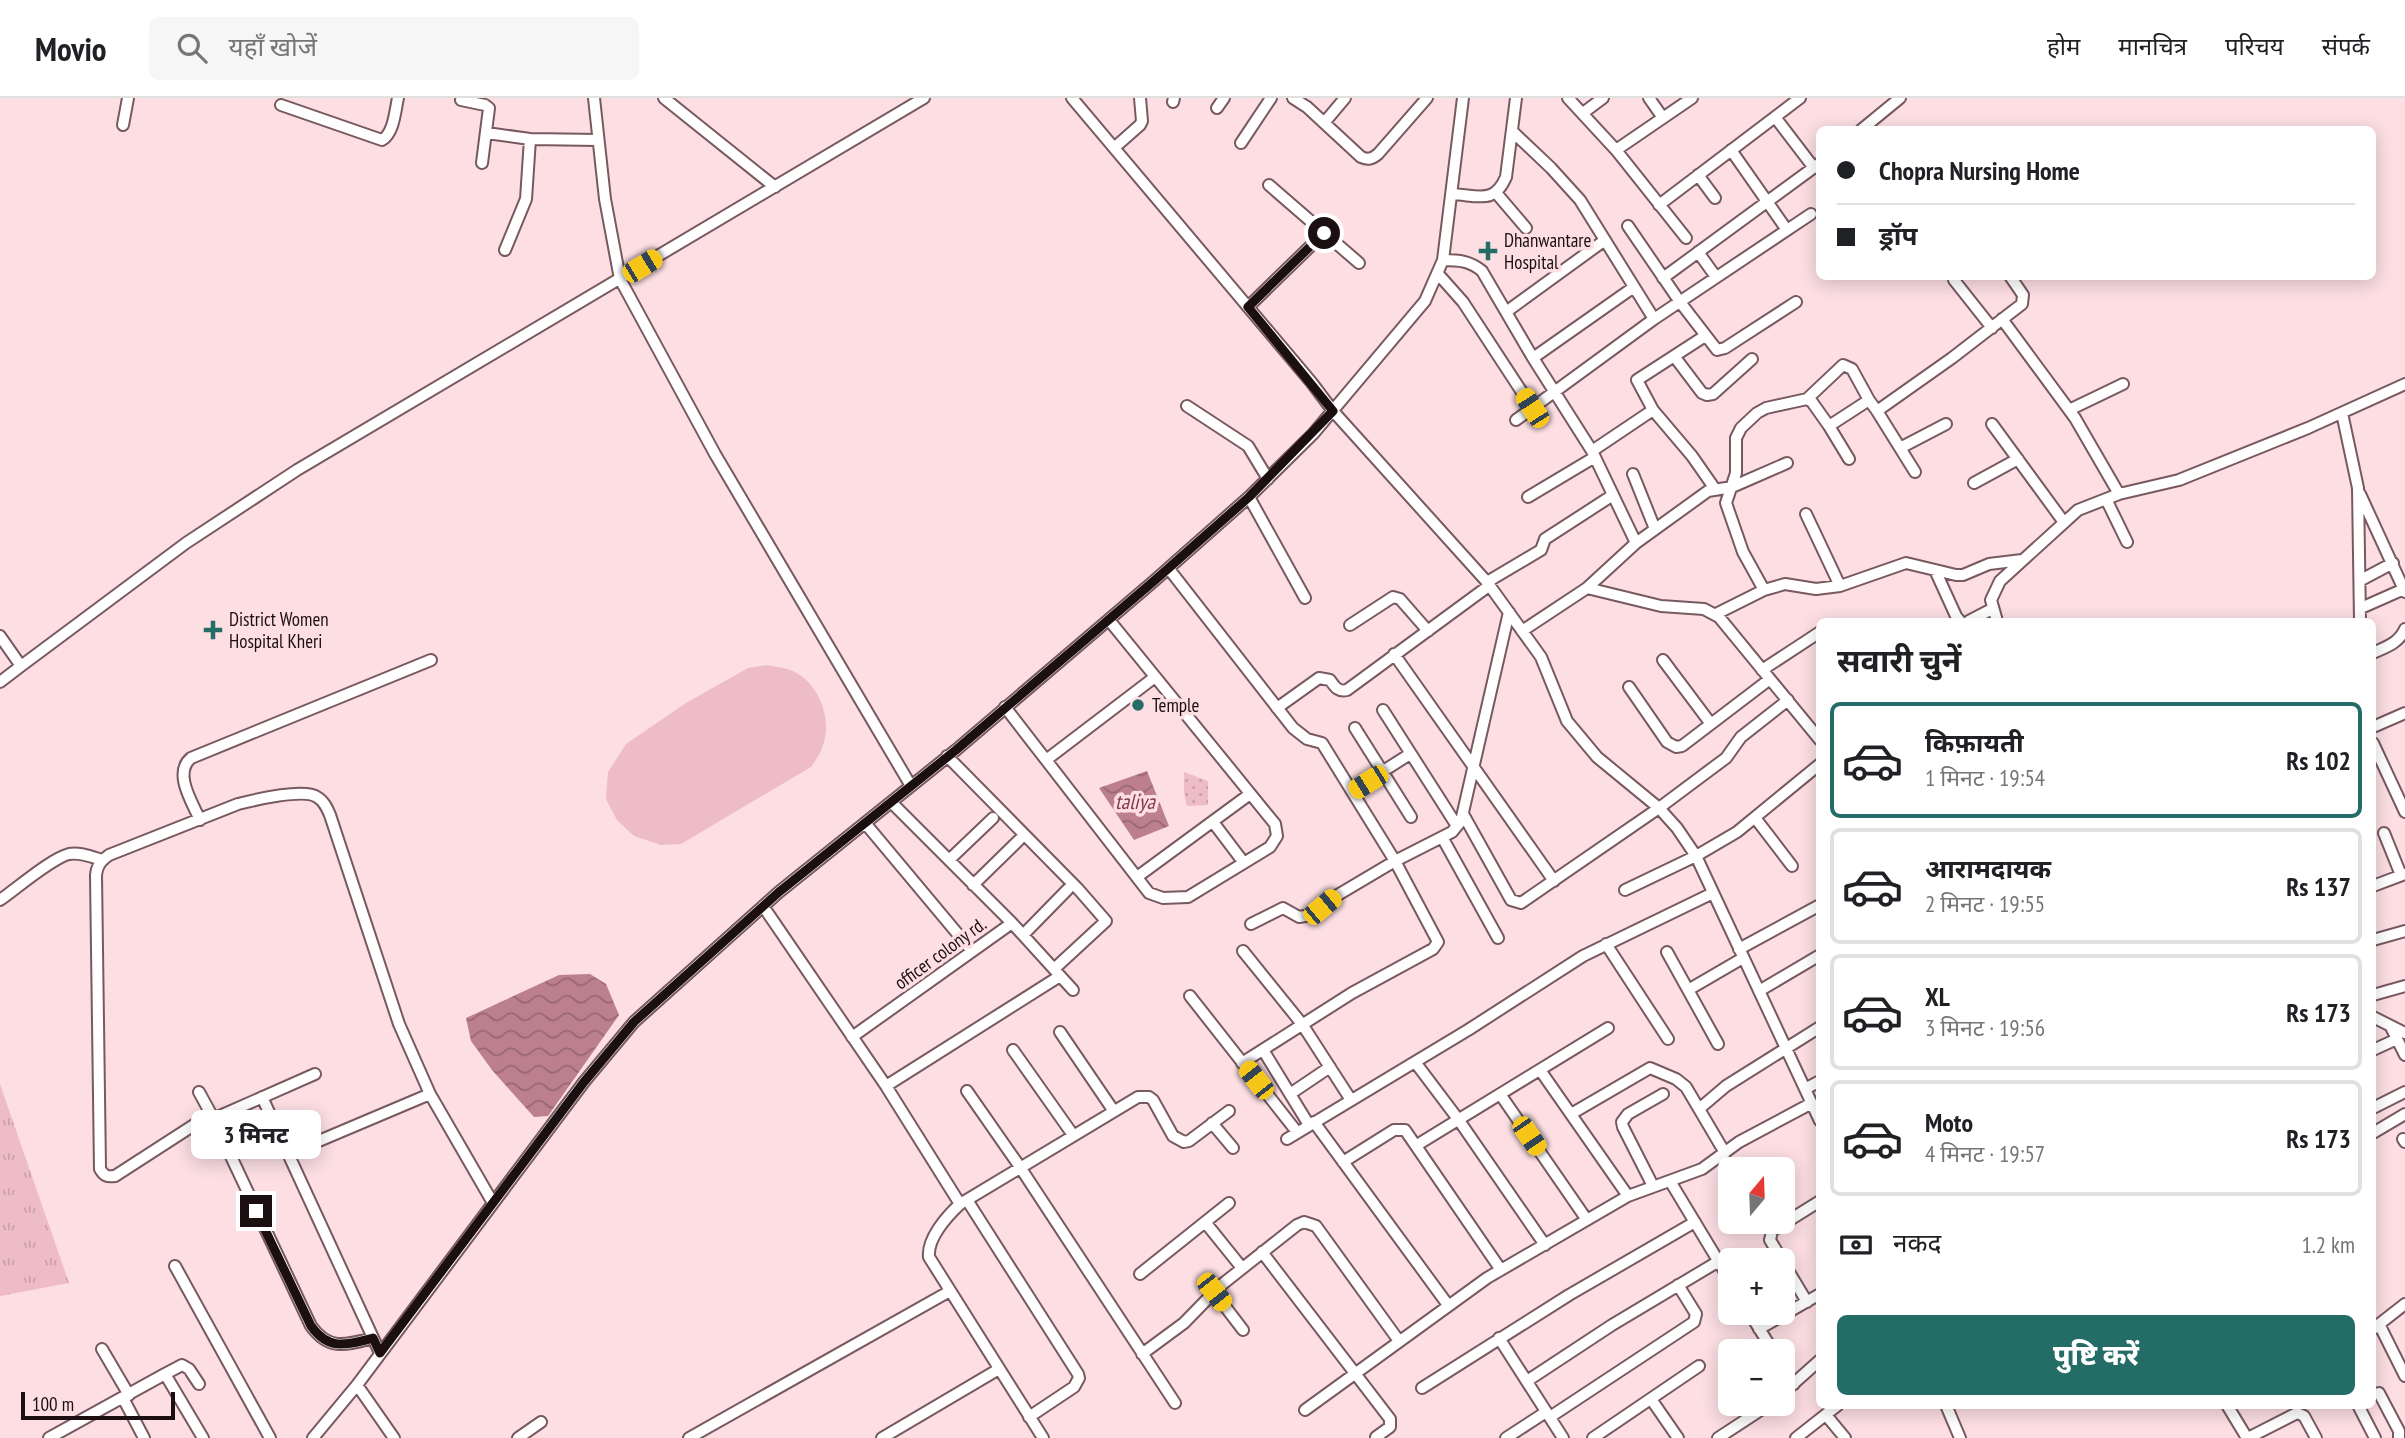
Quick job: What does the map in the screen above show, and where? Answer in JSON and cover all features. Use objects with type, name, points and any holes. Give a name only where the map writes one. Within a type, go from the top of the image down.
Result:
[{"type":"street","points":[[123,125],[128,98]]},
{"type":"street","points":[[281,104],[382,140],[387,138],[390,132],[398,98]]},
{"type":"street","points":[[594,98],[605,199],[620,279],[715,454],[911,786]]},
{"type":"street","points":[[664,98],[775,187]]},
{"type":"street","points":[[679,111],[682,98]]},
{"type":"street","points":[[0,682],[186,543],[297,470],[924,98]]},
{"type":"street","points":[[1072,98],[1333,411],[1488,584],[1541,657],[1567,721],[1597,757],[1660,808],[1677,828],[1696,856],[1816,1112]]},
{"type":"street","points":[[1114,148],[1140,125],[1140,98]]},
{"type":"street","points":[[1241,143],[1271,98]]},
{"type":"street","points":[[1293,98],[1307,107],[1361,157],[1373,158],[1427,98]]},
{"type":"street","points":[[1324,123],[1345,98]]},
{"type":"street","points":[[313,1438],[357,1385],[584,1082],[634,1022],[763,906],[1005,708],[1168,569],[1268,479],[1333,411],[1425,301],[1438,275],[1444,260],[1463,98]]},
{"type":"street","points":[[1451,194],[1497,194],[1506,177],[1516,98]]},
{"type":"street","points":[[1568,98],[1616,150],[1686,238]]},
{"type":"street","points":[[1583,113],[1603,98]]},
{"type":"street","points":[[1649,98],[1663,118]]},
{"type":"street","points":[[1616,150],[1692,98]]},
{"type":"street","points":[[1659,205],[1800,98]]},
{"type":"street","points":[[1866,126],[1900,98]]},
{"type":"street","points":[[461,100],[489,108],[482,163]]},
{"type":"street","points":[[1775,117],[1816,164]]},
{"type":"street","points":[[1512,131],[1569,186],[1654,319]]},
{"type":"street","points":[[487,133],[530,139],[598,140]]},
{"type":"street","points":[[505,250],[526,199],[530,139]]},
{"type":"street","points":[[1731,150],[1787,230]]},
{"type":"street","points":[[1663,278],[1816,166]]},
{"type":"street","points":[[1698,175],[1715,198]]},
{"type":"street","points":[[1269,185],[1359,263]]},
{"type":"street","points":[[1497,194],[1527,228]]},
{"type":"street","points":[[1516,420],[1654,319],[1811,214]]},
{"type":"street","points":[[1628,226],[1713,347],[1721,350],[1796,302]]},
{"type":"street","points":[[1248,307],[1324,233]]},
{"type":"street","points":[[1506,312],[1605,240]]},
{"type":"street","points":[[1698,253],[1716,277]]},
{"type":"street","points":[[1444,260],[1463,260],[1482,271],[1594,454],[1636,543]]},
{"type":"street","points":[[1438,275],[1464,302],[1532,408]]},
{"type":"street","points":[[1954,280],[1992,328]]},
{"type":"street","points":[[1877,411],[2022,304],[2024,299],[2012,280]]},
{"type":"street","points":[[1533,358],[1634,287]]},
{"type":"street","points":[[2002,320],[2069,410],[2119,494]]},
{"type":"street","points":[[1705,336],[1637,380],[1653,410],[1692,456],[1715,489]]},
{"type":"street","points":[[1674,356],[1707,396],[1713,394],[1752,359]]},
{"type":"street","points":[[1764,590],[1743,552],[1728,510],[1727,496],[1736,473],[1734,446],[1741,428],[1757,413],[1766,408],[1807,399],[1843,365],[1852,369],[1914,472]]},
{"type":"street","points":[[2069,410],[2123,384]]},
{"type":"street","points":[[1996,618],[1991,600],[2000,581],[2078,510],[2119,494],[2179,480],[2405,384]]},
{"type":"street","points":[[1807,399],[1829,426],[1849,459]]},
{"type":"street","points":[[1829,426],[1869,400]]},
{"type":"street","points":[[1187,406],[1248,446],[1268,479]]},
{"type":"street","points":[[1528,497],[1594,454],[1653,410]]},
{"type":"street","points":[[2342,413],[2358,488],[2360,618]]},
{"type":"street","points":[[1900,448],[1946,424]]},
{"type":"street","points":[[1992,424],[2063,522]]},
{"type":"street","points":[[1974,483],[2018,459]]},
{"type":"street","points":[[1522,631],[1587,588],[1636,543],[1715,489],[1732,487],[1787,463]]},
{"type":"street","points":[[1633,474],[1656,529]]},
{"type":"street","points":[[2358,488],[2405,590],[2361,608]]},
{"type":"street","points":[[1277,708],[1319,678],[1330,680],[1336,689],[1347,690],[1488,584],[1541,550],[1545,539],[1614,495]]},
{"type":"street","points":[[1249,497],[1305,598]]},
{"type":"street","points":[[2106,499],[2127,542]]},
{"type":"street","points":[[1806,514],[1840,586]]},
{"type":"street","points":[[1716,614],[1764,590],[1785,584],[1816,589],[1840,586],[1906,563],[1963,575],[1989,564],[2022,560]]},
{"type":"street","points":[[2361,580],[2393,563]]},
{"type":"street","points":[[1168,569],[1300,735],[1322,743],[1395,861],[1437,937],[1437,946],[1302,1024],[1242,1063]]},
{"type":"street","points":[[1935,569],[1957,618]]},
{"type":"street","points":[[1587,588],[1661,606],[1704,609],[1716,614],[1816,735]]},
{"type":"street","points":[[1350,625],[1393,597],[1400,599],[1427,631]]},
{"type":"street","points":[[1975,618],[1992,609]]},
{"type":"street","points":[[1251,924],[1283,908],[1299,917],[1311,915],[1336,895],[1442,837],[1457,826],[1463,814],[1475,767],[1509,612]]},
{"type":"street","points":[[1005,708],[1149,893],[1163,898],[1188,897],[1270,847],[1277,836],[1275,824],[1109,620]]},
{"type":"street","points":[[2376,652],[2402,637],[2405,629]]},
{"type":"street","points":[[1762,670],[1816,635]]},
{"type":"street","points":[[0,636],[21,666]]},
{"type":"street","points":[[1395,654],[1554,881]]},
{"type":"street","points":[[200,820],[182,775],[185,763],[191,758],[431,660]]},
{"type":"street","points":[[1663,660],[1711,724]]},
{"type":"street","points":[[1046,760],[1155,677]]},
{"type":"street","points":[[1629,687],[1671,746],[1682,746],[1770,679]]},
{"type":"street","points":[[1463,814],[1511,900],[1521,903],[1660,808],[1726,758],[1741,737],[1788,700]]},
{"type":"street","points":[[1383,710],[1457,826]]},
{"type":"street","points":[[2376,726],[2405,713]]},
{"type":"street","points":[[1355,727],[1411,817]]},
{"type":"street","points":[[2376,749],[2405,812]]},
{"type":"street","points":[[1352,791],[1410,754]]},
{"type":"street","points":[[886,1086],[1057,973],[1106,921],[1070,880],[947,756]]},
{"type":"street","points":[[1625,890],[1696,856],[1756,818],[1816,767]]},
{"type":"street","points":[[315,1074],[212,1116],[115,1176],[108,1177],[100,1169],[96,875],[102,860],[254,800],[306,793],[315,795],[324,803],[330,815],[399,1024],[430,1094],[493,1203]]},
{"type":"street","points":[[1137,877],[1250,794]]},
{"type":"street","name":"officer colony rd.","points":[[852,1037],[1012,923],[891,802]]},
{"type":"street","points":[[949,860],[993,818]]},
{"type":"street","points":[[1756,818],[1792,866]]},
{"type":"street","points":[[1213,822],[1244,863]]},
{"type":"street","points":[[864,823],[972,951]]},
{"type":"street","points":[[2376,885],[2403,874],[2384,833]]},
{"type":"street","points":[[1442,837],[1498,938]]},
{"type":"street","points":[[973,884],[1019,840]]},
{"type":"street","points":[[0,900],[70,854],[84,854],[102,860]]},
{"type":"street","points":[[1023,935],[1068,889]]},
{"type":"street","points":[[1190,996],[1242,1063],[1292,1135],[1415,1062],[1566,965],[1713,893]]},
{"type":"street","points":[[763,906],[1078,1374],[1079,1378],[1074,1387],[1029,1417]]},
{"type":"street","points":[[1688,990],[1741,953],[1816,907]]},
{"type":"street","points":[[1012,923],[1073,990]]},
{"type":"street","points":[[2376,939],[2405,931]]},
{"type":"street","points":[[1606,944],[1668,1039]]},
{"type":"street","points":[[1243,951],[1302,1024],[1351,1100]]},
{"type":"street","points":[[1667,952],[1718,1044]]},
{"type":"street","points":[[1759,991],[1816,957]]},
{"type":"street","points":[[2376,994],[2405,986]]},
{"type":"street","points":[[2376,1019],[2401,1036],[2405,1055]]},
{"type":"street","points":[[1417,1145],[1608,1028]]},
{"type":"street","points":[[1699,1109],[1726,1086],[1816,1029]]},
{"type":"street","points":[[1060,1032],[1113,1110]]},
{"type":"street","points":[[2376,1048],[2401,1036]]},
{"type":"street","points":[[1013,1050],[1073,1135]]},
{"type":"street","points":[[1263,1050],[1290,1094],[1448,1305]]},
{"type":"street","points":[[1415,1062],[1545,1245]]},
{"type":"street","points":[[1290,1094],[1330,1067]]},
{"type":"street","points":[[1571,1114],[1650,1068],[1682,1083],[1725,1153]]},
{"type":"street","points":[[1539,1070],[1628,1196]]},
{"type":"street","points":[[1805,1089],[1816,1083]]},
{"type":"street","points":[[967,1091],[1175,1404]]},
{"type":"street","points":[[199,1092],[318,1336],[327,1342],[338,1344],[373,1338]]},
{"type":"street","points":[[2376,1106],[2405,1092]]},
{"type":"street","points":[[288,1154],[430,1094]]},
{"type":"street","points":[[1500,1094],[1587,1220]]},
{"type":"street","points":[[1653,1186],[1622,1122],[1628,1114],[1663,1094]]},
{"type":"street","points":[[262,1097],[380,1353]]},
{"type":"street","points":[[1043,1438],[929,1257],[928,1249],[932,1240],[963,1202],[1138,1097],[1149,1097],[1173,1136],[1184,1142],[1229,1111]]},
{"type":"street","points":[[1305,1410],[1448,1305],[1501,1270],[1628,1196],[1702,1169],[1747,1137],[1812,1103]]},
{"type":"street","points":[[2376,1131],[2405,1114]]},
{"type":"street","points":[[1212,1124],[1233,1148]]},
{"type":"street","points":[[1343,1162],[1394,1129],[1405,1130],[1501,1270]]},
{"type":"street","points":[[1527,1381],[1612,1325],[1718,1261],[1670,1181]]},
{"type":"street","points":[[1140,1274],[1228,1203]]},
{"type":"street","points":[[1796,1214],[1816,1203]]},
{"type":"street","points":[[1205,1222],[1242,1268]]},
{"type":"street","points":[[1142,1354],[1190,1318],[1214,1292],[1297,1224],[1310,1222],[1316,1226],[1399,1341]]},
{"type":"street","points":[[1422,1388],[1499,1338],[1695,1222]]},
{"type":"street","points":[[1262,1252],[1390,1419],[1390,1427],[1376,1437]]},
{"type":"street","points":[[174,1266],[270,1438]]},
{"type":"street","points":[[1795,1282],[1807,1302]]},
{"type":"street","points":[[1506,1438],[1694,1322],[1696,1314],[1678,1285]]},
{"type":"street","points":[[689,1438],[950,1291]]},
{"type":"street","points":[[1214,1292],[1243,1330]]},
{"type":"street","points":[[1759,1329],[1816,1296]]},
{"type":"street","points":[[2405,1304],[2376,1327],[2405,1376]]},
{"type":"street","points":[[1757,1325],[1765,1339]]},
{"type":"street","points":[[1499,1338],[1563,1438]]},
{"type":"street","points":[[102,1349],[144,1438]]},
{"type":"street","points":[[1795,1383],[1816,1364]]},
{"type":"street","points":[[49,1438],[182,1365],[190,1369],[199,1384]]},
{"type":"street","points":[[1593,1438],[1699,1366]]},
{"type":"street","points":[[882,1438],[999,1370]]},
{"type":"street","points":[[165,1374],[203,1438]]},
{"type":"street","points":[[357,1385],[394,1438]]},
{"type":"street","points":[[2379,1393],[2400,1421],[2399,1438]]},
{"type":"street","points":[[1650,1399],[1678,1438]]},
{"type":"street","points":[[1796,1438],[1833,1409]]},
{"type":"street","points":[[1948,1409],[1959,1438]]},
{"type":"street","points":[[2232,1409],[2247,1438],[2297,1413],[2304,1416],[2316,1438]]},
{"type":"street","points":[[2360,1409],[2375,1438]]},
{"type":"street","points":[[1826,1415],[1844,1438]]},
{"type":"street","points":[[1718,1438],[1751,1416]]},
{"type":"street","points":[[518,1438],[541,1422]]},
{"type":"green space","points":[[768,665],[800,675],[809,682],[821,702],[825,714],[825,737],[820,753],[811,767],[681,844],[661,845],[634,836],[617,820],[606,799],[608,772],[626,744],[686,703],[748,668]]},
{"type":"green space","points":[[1184,772],[1208,781],[1208,805],[1187,806]]},
{"type":"green space","points":[[0,1084],[69,1283],[0,1296]]},
{"type":"water","name":"taliya","points":[[1147,771],[1169,826],[1134,840],[1099,788]]},
{"type":"water","points":[[590,974],[606,984],[619,1015],[548,1116],[534,1117],[492,1070],[471,1041],[466,1018],[559,975]]},
{"type":"place","name":"Dhanwantare Hospital","points":[[1488,251]]},
{"type":"place","name":"District Women Hospital Kheri","points":[[213,630]]},
{"type":"place","name":"Temple","points":[[1138,705]]},
{"type":"route","points":[[256,1211],[318,1336],[327,1342],[338,1344],[373,1338],[380,1353],[584,1082],[634,1022],[779,892],[956,750],[1154,581],[1249,497],[1333,411],[1248,307],[1324,233]]}]
